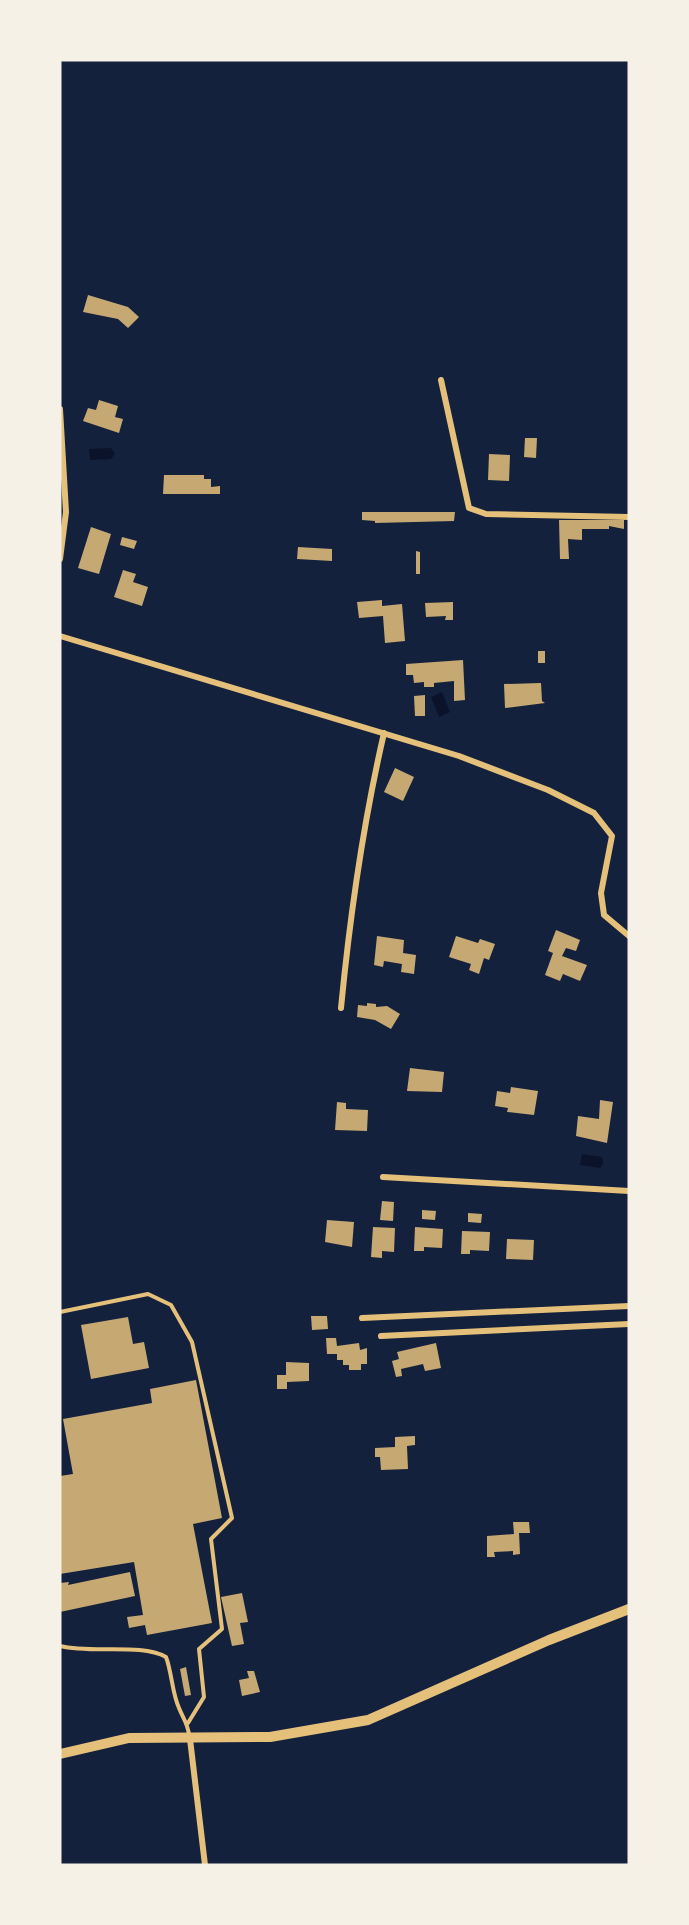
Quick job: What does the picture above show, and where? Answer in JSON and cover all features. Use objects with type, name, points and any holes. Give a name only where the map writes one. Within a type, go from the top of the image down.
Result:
[{"type":"street","points":[[441,380],[469,508],[486,514],[629,517]]},
{"type":"street","points":[[60,409],[66,512],[60,559]]},
{"type":"street","points":[[60,636],[459,756],[548,790],[594,813],[612,836],[601,893],[604,915],[629,936]]},
{"type":"street","points":[[340,1008],[358,866],[369,799],[384,733]]},
{"type":"street","points":[[383,1177],[629,1191]]},
{"type":"street","points":[[362,1318],[629,1306]]},
{"type":"street","points":[[381,1336],[629,1324]]},
{"type":"street","points":[[60,1754],[129,1738],[270,1737],[368,1719],[549,1640],[629,1609]]},
{"type":"street","points":[[190,1739],[205,1865]]},
{"type":"lane","points":[[60,1312],[148,1294],[171,1305],[192,1342],[232,1518],[211,1539],[222,1629],[199,1649],[204,1697],[188,1723]]},
{"type":"lane","points":[[60,1646],[80,1651],[152,1649],[166,1657],[172,1674],[178,1707],[188,1723],[190,1739]]},
{"type":"water","points":[[111,448],[115,454],[111,459],[90,460],[89,449]]},
{"type":"water","points":[[442,692],[450,712],[439,717],[431,697]]},
{"type":"water","points":[[582,1154],[602,1157],[603,1164],[600,1168],[580,1165]]},
{"type":"building","points":[[88,295],[128,307],[139,317],[128,328],[118,319],[83,312]]},
{"type":"building","points":[[99,400],[118,406],[115,417],[123,419],[119,433],[83,421],[88,408],[96,410]]},
{"type":"building","points":[[525,438],[537,438],[536,458],[524,457]]},
{"type":"building","points":[[489,454],[510,455],[509,481],[488,480]]},
{"type":"building","points":[[164,475],[204,475],[204,479],[211,479],[211,487],[220,486],[220,494],[163,494]]},
{"type":"building","points":[[362,512],[455,512],[454,521],[375,523],[375,521],[362,520]]},
{"type":"building","points":[[559,520],[624,520],[624,529],[609,526],[609,529],[582,529],[582,540],[568,539],[569,559],[560,559]]},
{"type":"building","points":[[91,527],[111,534],[99,574],[78,568]]},
{"type":"building","points":[[122,537],[137,541],[134,549],[120,545]]},
{"type":"building","points":[[298,547],[332,549],[332,561],[297,559]]},
{"type":"building","points":[[416,551],[420,552],[420,574],[416,574]]},
{"type":"building","points":[[123,570],[136,574],[133,582],[148,587],[142,606],[114,597]]},
{"type":"building","points":[[382,600],[382,606],[402,604],[405,641],[385,643],[383,616],[359,618],[357,602]]},
{"type":"building","points":[[453,602],[453,620],[445,620],[446,616],[426,617],[425,603]]},
{"type":"building","points":[[538,651],[545,651],[545,663],[538,663]]},
{"type":"building","points":[[463,660],[465,700],[454,701],[454,681],[434,683],[434,687],[424,687],[424,682],[414,683],[413,675],[406,675],[406,664]]},
{"type":"building","points":[[541,683],[542,701],[545,703],[505,708],[504,684]]},
{"type":"building","points":[[425,695],[425,716],[415,716],[414,696]]},
{"type":"building","points":[[395,768],[414,777],[403,801],[384,792]]},
{"type":"building","points":[[556,930],[580,940],[576,951],[566,948],[562,956],[587,965],[580,981],[563,974],[560,981],[545,975],[553,953],[548,951]]},
{"type":"building","points":[[377,936],[404,940],[403,953],[416,955],[414,974],[401,972],[402,964],[384,961],[383,967],[374,965]]},
{"type":"building","points":[[456,936],[478,943],[480,939],[495,944],[489,960],[484,958],[479,974],[469,970],[471,964],[449,957]]},
{"type":"building","points":[[367,1003],[376,1004],[376,1007],[387,1006],[400,1014],[391,1029],[375,1020],[357,1017],[358,1005],[367,1006]]},
{"type":"building","points":[[410,1068],[444,1072],[442,1092],[407,1091]]},
{"type":"building","points":[[511,1087],[538,1091],[534,1115],[507,1112],[508,1108],[495,1106],[497,1091],[510,1093]]},
{"type":"building","points":[[600,1100],[613,1102],[607,1143],[576,1136],[578,1116],[599,1119]]},
{"type":"building","points":[[337,1102],[346,1103],[346,1109],[368,1110],[367,1131],[335,1130]]},
{"type":"building","points":[[382,1201],[394,1202],[393,1221],[380,1220]]},
{"type":"building","points":[[422,1210],[436,1211],[435,1220],[422,1219]]},
{"type":"building","points":[[468,1213],[482,1214],[481,1223],[468,1222]]},
{"type":"building","points":[[327,1220],[354,1222],[352,1247],[325,1242]]},
{"type":"building","points":[[373,1227],[395,1228],[394,1252],[382,1251],[382,1258],[371,1257]]},
{"type":"building","points":[[415,1227],[443,1229],[442,1248],[424,1247],[424,1251],[414,1251]]},
{"type":"building","points":[[462,1231],[490,1232],[489,1251],[470,1250],[470,1254],[461,1254]]},
{"type":"building","points":[[507,1239],[534,1240],[533,1260],[506,1259]]},
{"type":"building","points":[[311,1316],[327,1316],[328,1329],[312,1330]]},
{"type":"building","points":[[128,1317],[133,1344],[144,1342],[149,1368],[91,1379],[81,1325]]},
{"type":"building","points":[[326,1338],[336,1338],[337,1346],[359,1343],[360,1350],[367,1348],[367,1364],[361,1364],[361,1370],[349,1370],[349,1365],[343,1365],[343,1360],[337,1360],[337,1354],[327,1354]]},
{"type":"building","points":[[436,1343],[441,1368],[425,1371],[423,1364],[401,1369],[402,1376],[396,1377],[392,1361],[399,1359],[397,1352]]},
{"type":"building","points":[[286,1362],[309,1363],[309,1381],[287,1382],[287,1389],[277,1389],[277,1375],[286,1375]]},
{"type":"building","points":[[196,1380],[222,1518],[193,1524],[212,1623],[147,1635],[145,1625],[129,1628],[127,1617],[143,1615],[134,1562],[60,1574],[60,1476],[73,1474],[63,1419],[152,1403],[150,1389]]},
{"type":"building","points":[[415,1436],[415,1445],[407,1446],[408,1469],[381,1470],[380,1457],[375,1457],[375,1448],[395,1447],[395,1437]]},
{"type":"building","points":[[513,1522],[529,1522],[530,1533],[519,1533],[520,1554],[513,1555],[513,1551],[494,1552],[495,1557],[487,1557],[487,1536],[514,1534]]},
{"type":"building","points":[[130,1572],[135,1596],[60,1612],[60,1583],[69,1582],[68,1585]]},
{"type":"building","points":[[242,1593],[248,1622],[240,1623],[244,1644],[232,1646],[221,1597]]},
{"type":"building","points":[[186,1667],[191,1695],[185,1696],[180,1669]]},
{"type":"building","points":[[247,1671],[254,1671],[260,1692],[242,1696],[239,1680],[249,1678]]}]
